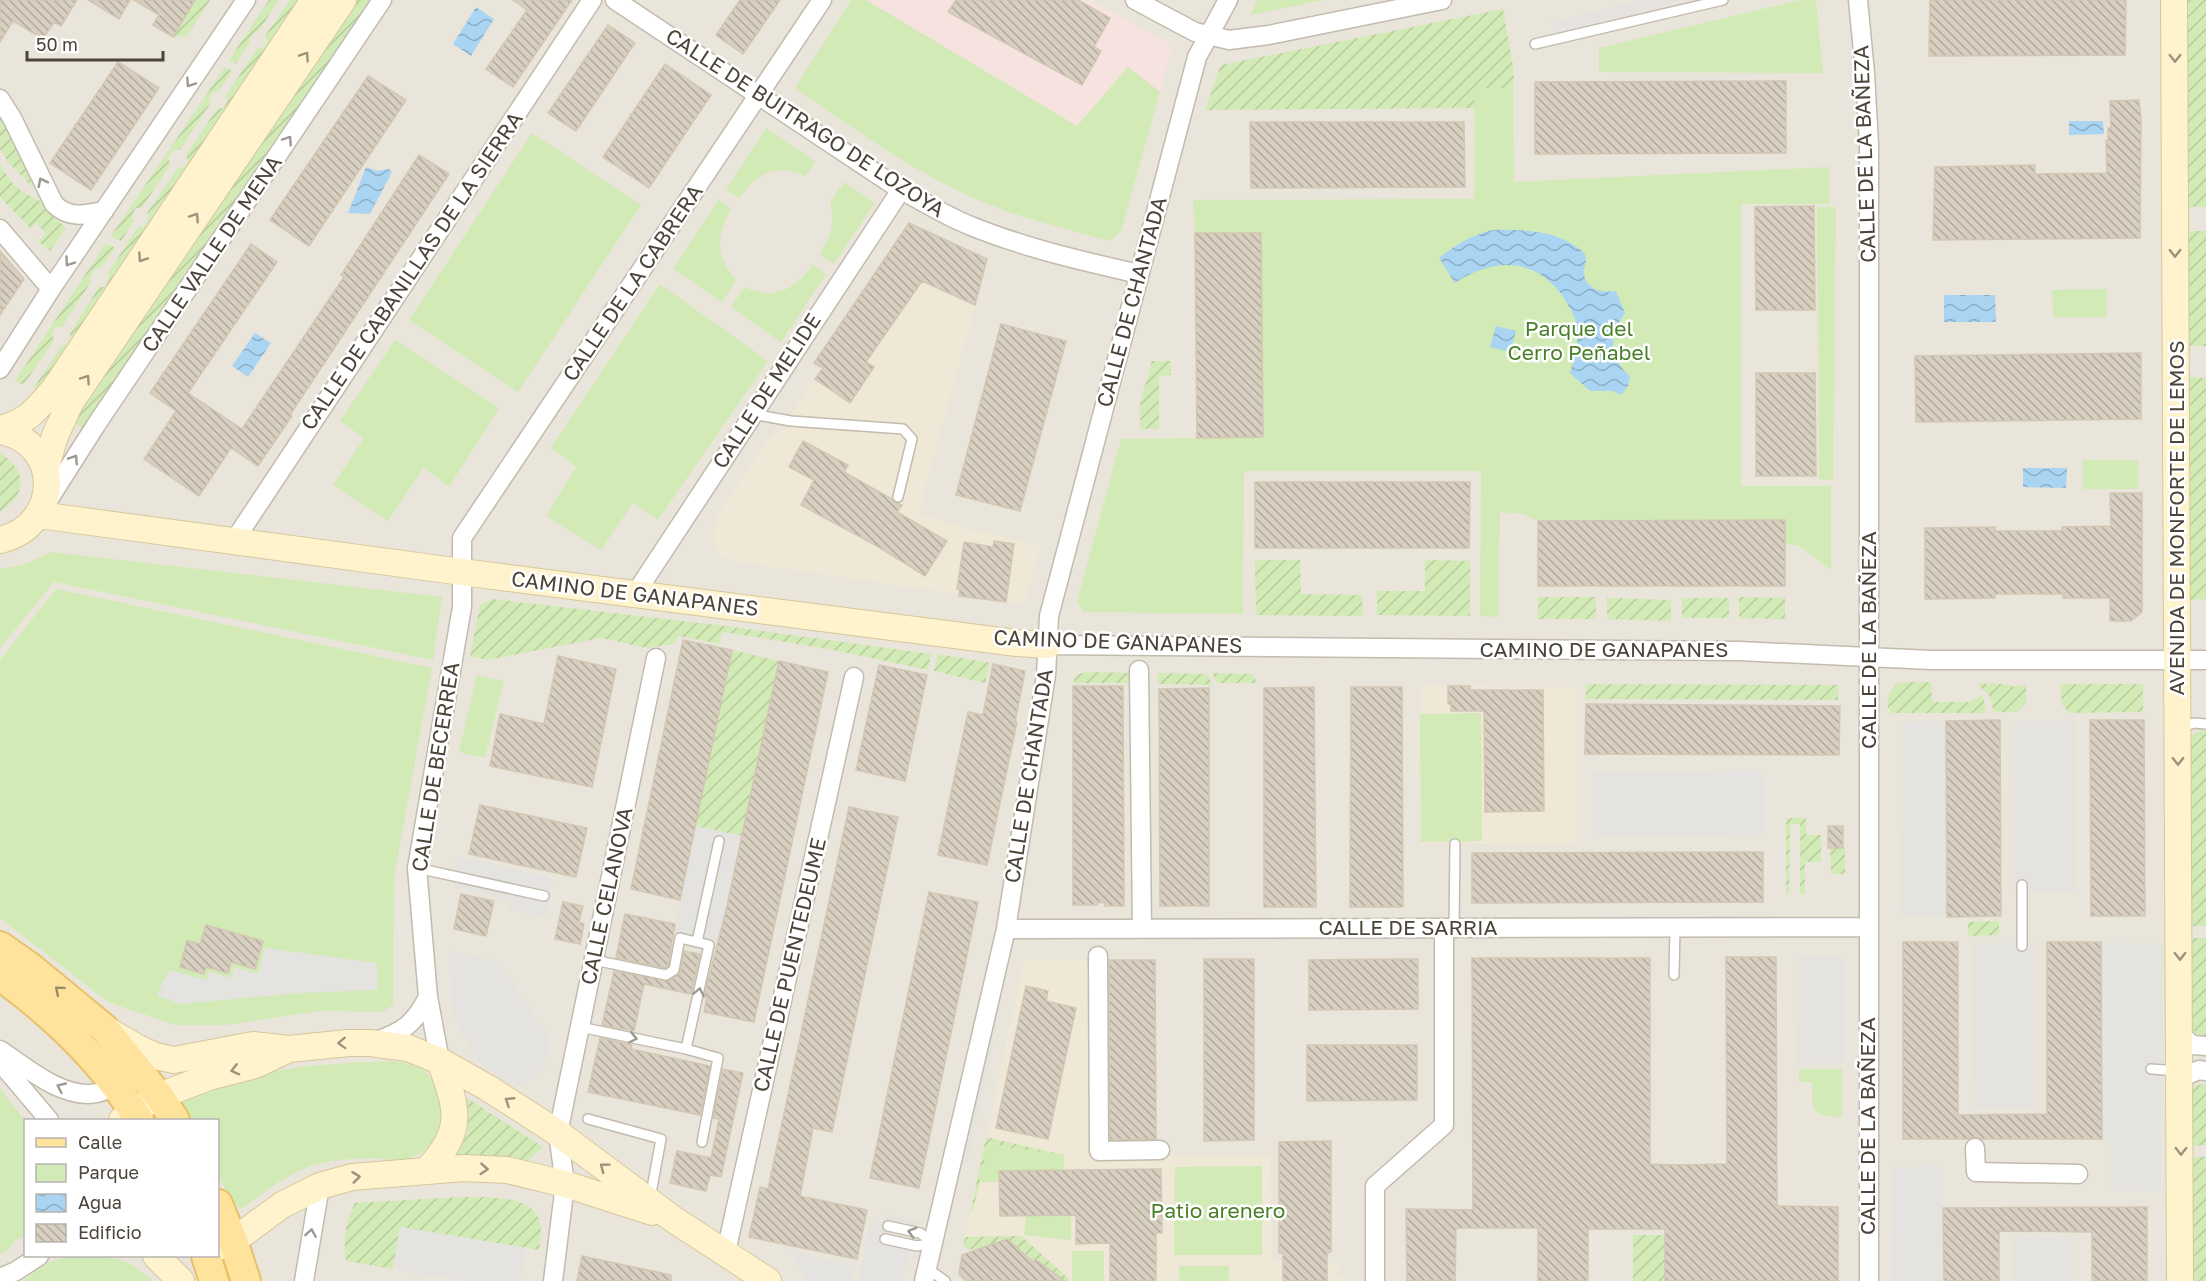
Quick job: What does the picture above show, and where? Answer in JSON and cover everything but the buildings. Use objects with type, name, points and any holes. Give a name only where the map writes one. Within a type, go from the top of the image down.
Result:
[{"type":"main road","points":[[0,946],[30,967],[104,1028],[128,1078],[132,1117]]},
{"type":"main road","points":[[0,976],[36,1003],[90,1055],[159,1096],[174,1119]]},
{"type":"main road","points":[[219,1210],[225,1244],[246,1281]]},
{"type":"main road","points":[[206,1257],[214,1281]]},
{"type":"street","points":[[0,369],[51,289],[246,0]]},
{"type":"street","points":[[0,430],[31,416],[55,388],[314,0]]},
{"type":"street","name":"CALLE VALLE DE MENA","points":[[41,512],[47,488],[45,470],[55,436],[70,403],[343,0]]},
{"type":"street","name":"CALLE VALLE DE MENA","points":[[41,512],[103,415],[382,0]]},
{"type":"street","name":"CALLE DE CABANILLAS DE LA SIERRA","points":[[234,541],[592,0]]},
{"type":"street","name":"CALLE DE BUITRAGO DE LOZOYA","points":[[615,0],[901,190],[960,221],[998,236],[1074,259],[1139,274]]},
{"type":"street","name":"CALLE DE LA CABRERA","points":[[462,572],[462,538],[822,0]]},
{"type":"street","points":[[1135,0],[1207,36],[1229,40],[1269,35],[1442,0]]},
{"type":"street","name":"CALLE DE CHANTADA","points":[[926,1275],[1006,929],[1046,675],[1049,616],[1197,57],[1228,0]]},
{"type":"street","name":"CALLE DE LA BAÑEZA","points":[[1858,0],[1869,145],[1869,1281]]},
{"type":"street","name":"AVENIDA DE MONFORTE DE LEMOS","points":[[2174,0],[2181,1035],[2180,1281]]},
{"type":"street","points":[[0,99],[12,118],[54,204],[62,212],[70,215],[104,211]]},
{"type":"street","name":"CALLE DE MELIDE","points":[[635,594],[901,190]]},
{"type":"street","points":[[0,229],[51,289]]},
{"type":"street","points":[[0,430],[26,442],[37,454],[45,470]]},
{"type":"street","points":[[0,540],[13,537],[35,521],[41,512]]},
{"type":"street","name":"CAMINO DE GANAPANES","points":[[41,512],[462,572],[960,636],[1048,645],[1739,651],[1870,658],[2206,660]]},
{"type":"street","name":"CALLE DE BECERREA","points":[[440,1061],[428,998],[417,868],[462,607],[462,572]]},
{"type":"street","name":"CALLE CELANOVA","points":[[553,1281],[565,1184],[558,1133],[656,658]]},
{"type":"street","points":[[1139,670],[1142,929]]},
{"type":"street","name":"CALLE DE PUENTEDEUME","points":[[726,1252],[854,677]]},
{"type":"street","name":"CALLE DE SARRIA","points":[[1006,929],[1868,927]]},
{"type":"street","points":[[1376,1281],[1375,1186],[1444,1125],[1449,928]]},
{"type":"street","points":[[1098,956],[1099,1150],[1160,1150]]},
{"type":"street","points":[[370,1043],[400,1033],[420,1012],[428,998]]},
{"type":"street","points":[[104,1028],[138,1048],[156,1056],[174,1060]]},
{"type":"street","points":[[2181,1035],[2192,1045],[2206,1046]]},
{"type":"street","points":[[0,1050],[45,1079],[71,1092],[94,1094],[174,1060],[253,1045],[289,1049],[317,1045],[370,1043],[408,1048],[440,1061],[488,1088],[558,1133],[673,1219],[768,1281]]},
{"type":"street","points":[[132,1117],[159,1096],[209,1077],[255,1065],[289,1049]]},
{"type":"street","points":[[426,1172],[443,1154],[453,1132],[455,1118],[454,1100],[440,1061]]},
{"type":"street","points":[[0,1062],[48,1119]]},
{"type":"street","points":[[2180,1075],[2199,1070],[2206,1071]]},
{"type":"street","points":[[1975,1148],[1976,1172],[2078,1174]]},
{"type":"street","points":[[225,1244],[282,1205],[320,1186],[352,1177],[464,1168],[507,1170],[565,1184],[673,1219]]},
{"type":"street","points":[[304,1281],[320,1186]]},
{"type":"street","points":[[0,1276],[24,1254]]},
{"type":"street","points":[[0,1276],[16,1271],[37,1257]]},
{"type":"street","points":[[157,1257],[181,1281]]},
{"type":"lane","points":[[1535,44],[1723,0]]},
{"type":"lane","points":[[752,414],[791,421],[903,429],[912,439],[898,497]]},
{"type":"lane","points":[[2178,729],[2194,723],[2206,724]]},
{"type":"lane","points":[[697,942],[719,840]]},
{"type":"lane","points":[[1449,928],[1455,844]]},
{"type":"lane","points":[[417,868],[544,896]]},
{"type":"lane","points":[[2022,885],[2022,946]]},
{"type":"lane","points":[[1674,975],[1675,928]]},
{"type":"lane","points":[[594,960],[666,975],[674,970],[680,938],[709,945],[686,1049]]},
{"type":"lane","points":[[580,1027],[718,1058],[702,1142]]},
{"type":"lane","points":[[2151,1069],[2180,1075]]},
{"type":"lane","points":[[588,1119],[662,1139],[649,1201]]},
{"type":"lane","points":[[888,1226],[920,1233],[934,1243]]},
{"type":"lane","points":[[885,1239],[917,1246],[934,1243]]},
{"type":"lane","points":[[926,1275],[945,1281]]},
{"type":"shaded area","points":[[0,0],[2206,0],[2206,1281],[0,1281]]},
{"type":"shaded area","points":[[866,0],[1091,0],[1172,46],[1160,92],[1128,67],[1077,126]]},
{"type":"shaded area","points":[[1638,0],[1683,0],[1558,33],[1551,23]]},
{"type":"shaded area","points":[[922,281],[975,305],[918,513],[959,527],[1040,547],[1024,604],[728,560],[717,553],[713,539],[717,515],[772,434],[791,427],[792,412],[815,379],[850,402],[874,368],[866,362]]},
{"type":"shaded area","points":[[1421,686],[1577,687],[1577,844],[1421,844]]},
{"type":"shaded area","points":[[1946,721],[1947,917],[1901,917],[1903,722]]},
{"type":"shaded area","points":[[2014,721],[2075,721],[2075,891],[2015,891]]},
{"type":"shaded area","points":[[1763,770],[1765,834],[1594,837],[1593,772]]},
{"type":"shaded area","points":[[695,826],[742,836],[719,942],[674,931]]},
{"type":"shaded area","points":[[456,856],[553,878],[545,917],[509,910],[508,900],[453,887]]},
{"type":"shaded area","points":[[2033,942],[2034,1108],[1974,1109],[1973,943]]},
{"type":"shaded area","points":[[2101,942],[2162,943],[2161,1192],[2110,1191],[2110,1139],[2102,1139]]},
{"type":"shaded area","points":[[265,948],[377,963],[377,990],[299,993],[179,1004],[157,995],[169,970],[206,980],[209,972],[231,978],[234,967],[258,974]]},
{"type":"shaded area","points":[[448,950],[497,961],[548,1036],[549,1055],[539,1075],[517,1085],[500,1078],[479,1061],[453,1017]]},
{"type":"shaded area","points":[[1844,955],[1844,1063],[1797,1063],[1799,956]]},
{"type":"shaded area","points":[[1024,960],[1091,960],[1095,1156],[1270,1155],[1272,1262],[1337,1263],[1338,1277],[1347,1278],[1347,1281],[1068,1281],[1068,1278],[1021,1236],[965,1237]]},
{"type":"shaded area","points":[[1001,981],[1006,982],[967,1165],[962,1164]]},
{"type":"shaded area","points":[[1943,1165],[1944,1281],[1891,1281],[1892,1168]]},
{"type":"shaded area","points":[[885,1214],[920,1222],[916,1235],[893,1230],[891,1233],[893,1237],[914,1242],[900,1281],[858,1281],[871,1221],[883,1223]]},
{"type":"shaded area","points":[[400,1227],[526,1248],[520,1281],[466,1281],[393,1269]]},
{"type":"shaded area","points":[[2013,1238],[2074,1238],[2074,1281],[2014,1281]]},
{"type":"shaded area","points":[[791,1252],[855,1265],[853,1281],[809,1281],[804,1277]]},
{"type":"green space","points":[[195,0],[210,0],[187,36],[173,37]]},
{"type":"green space","points":[[269,0],[279,0],[258,32],[254,33],[249,40],[250,43],[236,64],[229,60]]},
{"type":"green space","points":[[290,0],[304,0],[37,395],[34,388],[61,346],[67,344],[71,338],[70,333],[99,287],[105,287],[109,280],[108,273],[138,227],[145,226],[149,218],[147,213],[178,168],[184,167],[188,161],[186,155],[217,109],[223,108],[228,101],[226,95],[257,49],[263,48],[267,42],[265,36]]},
{"type":"green space","points":[[354,0],[372,0],[83,428],[72,422]]},
{"type":"green space","points":[[851,0],[866,0],[1077,126],[1128,67],[1160,92],[1121,231],[1110,241],[1029,219],[983,202],[909,164],[795,88]]},
{"type":"green space","points":[[1258,0],[1323,0],[1250,15]]},
{"type":"green space","points":[[1800,0],[1816,0],[1823,73],[1599,72],[1599,48]]},
{"type":"green space","points":[[2186,0],[2206,0],[2206,207],[2186,207]]},
{"type":"green space","points":[[1503,9],[1514,72],[1513,88],[1475,88],[1474,108],[1205,110],[1221,65]]},
{"type":"green space","points":[[225,67],[232,71],[219,91],[213,92],[209,99],[210,104],[180,150],[174,150],[168,158],[170,165],[142,208],[136,208],[131,216],[134,221],[121,241],[111,236]]},
{"type":"green space","name":"Parque del Cerro Peñabel","points":[[1474,87],[1513,88],[1514,182],[1829,167],[1829,204],[1741,204],[1741,486],[1831,486],[1831,570],[1799,546],[1784,543],[1784,520],[1538,521],[1523,514],[1500,512],[1498,617],[1480,616],[1481,471],[1244,471],[1243,614],[1084,612],[1077,602],[1121,439],[1263,437],[1261,233],[1195,233],[1193,200],[1474,199]]},
{"type":"green space","points":[[0,116],[34,188],[9,163],[0,149]]},
{"type":"green space","points":[[766,128],[816,162],[805,176],[785,170],[768,173],[753,182],[739,198],[726,190]]},
{"type":"green space","points":[[532,133],[641,205],[518,392],[409,320]]},
{"type":"green space","points":[[0,165],[13,184],[24,193],[42,202],[51,215],[63,225],[65,229],[50,251],[38,241],[46,234],[37,223],[30,228],[0,197]]},
{"type":"green space","points":[[844,182],[875,203],[834,264],[819,254],[827,242],[831,229],[830,202]]},
{"type":"green space","points":[[719,199],[731,209],[722,228],[720,245],[724,262],[736,280],[722,302],[673,269]]},
{"type":"green space","points":[[1817,207],[1836,207],[1833,480],[1819,479]]},
{"type":"green space","points":[[2186,231],[2206,231],[2206,346],[2187,346]]},
{"type":"green space","points":[[106,243],[115,248],[101,268],[94,270],[90,278],[91,282],[62,327],[56,327],[52,334],[54,340],[25,383],[15,381]]},
{"type":"green space","points":[[813,264],[826,274],[781,342],[731,307],[745,287],[765,293],[784,290],[799,280]]},
{"type":"green space","points":[[660,284],[768,361],[658,520],[633,503],[601,550],[546,516],[576,467],[551,448]]},
{"type":"green space","points":[[2107,289],[2107,317],[2053,317],[2052,290]]},
{"type":"green space","points":[[395,340],[499,408],[449,487],[424,467],[388,521],[333,485],[364,438],[340,421]]},
{"type":"green space","points":[[1152,361],[1171,361],[1171,375],[1159,376],[1159,429],[1140,429],[1140,403]]},
{"type":"green space","points":[[2187,377],[2206,378],[2206,599],[2188,600]]},
{"type":"green space","points":[[0,453],[15,467],[21,482],[16,498],[0,512]]},
{"type":"green space","points":[[2083,460],[2138,460],[2138,489],[2083,489]]},
{"type":"green space","points":[[51,552],[442,597],[433,660],[54,582],[0,648],[0,569],[23,565]]},
{"type":"green space","points":[[1255,560],[1300,560],[1301,594],[1362,595],[1363,616],[1256,615]]},
{"type":"green space","points":[[1425,560],[1470,561],[1470,616],[1377,615],[1377,591],[1425,591]]},
{"type":"green space","points":[[56,589],[432,668],[394,878],[393,1005],[382,1012],[320,1011],[226,1025],[176,1025],[108,1002],[0,918],[0,660]]},
{"type":"green space","points":[[1538,597],[1596,597],[1596,619],[1538,619]]},
{"type":"green space","points":[[1739,597],[1785,598],[1785,619],[1739,618]]},
{"type":"green space","points":[[1607,598],[1671,600],[1671,621],[1607,619]]},
{"type":"green space","points":[[1682,598],[1729,598],[1729,618],[1682,618]]},
{"type":"green space","points":[[492,599],[725,626],[931,654],[928,670],[829,649],[723,632],[719,644],[679,636],[674,644],[647,648],[601,638],[487,660],[470,656],[480,605]]},
{"type":"green space","points":[[732,650],[779,661],[742,836],[695,826]]},
{"type":"green space","points":[[938,654],[990,663],[985,683],[934,671]]},
{"type":"green space","points":[[1086,672],[1131,673],[1131,683],[1074,683],[1074,679],[1079,674]]},
{"type":"green space","points":[[1158,673],[1207,674],[1212,685],[1158,684]]},
{"type":"green space","points":[[1212,673],[1253,674],[1257,683],[1217,683]]},
{"type":"green space","points":[[477,675],[504,681],[485,758],[459,752]]},
{"type":"green space","points":[[1931,682],[1932,702],[1970,702],[1980,696],[1983,697],[1986,713],[1892,713],[1887,702],[1889,695],[1896,684]]},
{"type":"green space","points":[[1980,682],[1989,685],[1990,683],[2012,685],[2013,687],[2026,685],[2026,703],[2017,712],[1994,712],[1989,695],[1979,686]]},
{"type":"green space","points":[[1586,684],[1838,685],[1838,700],[1586,699]]},
{"type":"green space","points":[[2061,684],[2143,684],[2143,712],[2070,713],[2062,705]]},
{"type":"green space","points":[[1481,713],[1482,841],[1421,842],[1420,714]]},
{"type":"green space","points":[[2201,730],[2206,730],[2206,926],[2192,926],[2191,736]]},
{"type":"green space","points":[[1786,818],[1806,818],[1806,835],[1821,835],[1821,862],[1805,862],[1805,894],[1800,894],[1800,824],[1790,824],[1789,894],[1786,894]]},
{"type":"green space","points":[[1830,848],[1845,848],[1845,874],[1831,874]]},
{"type":"green space","points":[[1999,921],[1999,935],[1968,936],[1968,922]]},
{"type":"green space","points":[[2191,938],[2206,938],[2206,1036],[2199,1037],[2192,1029]]},
{"type":"green space","points":[[396,1062],[418,1068],[433,1081],[444,1105],[444,1117],[438,1131],[426,1149],[413,1157],[392,1160],[353,1159],[313,1165],[281,1181],[240,1208],[232,1203],[219,1176],[219,1119],[190,1119],[181,1101],[255,1074],[308,1066]]},
{"type":"green space","points":[[1799,1069],[1842,1069],[1842,1117],[1824,1115],[1815,1110],[1812,1100],[1812,1082],[1799,1082]]},
{"type":"green space","points":[[2206,1084],[2206,1145],[2190,1146],[2189,1092],[2196,1085]]},
{"type":"green space","points":[[0,1088],[24,1120],[24,1236],[13,1242],[9,1249],[0,1255]]},
{"type":"green space","points":[[467,1098],[543,1147],[525,1164],[455,1157],[468,1133]]},
{"type":"green space","points":[[986,1137],[1059,1154],[1007,1148],[989,1141],[973,1211],[971,1210]]},
{"type":"green space","points":[[988,1141],[1007,1148],[1064,1154],[1064,1170],[1000,1171],[999,1182],[980,1182]]},
{"type":"green space","points":[[2189,1157],[2206,1157],[2206,1281],[2190,1281]]},
{"type":"green space","name":"Patio arenero","points":[[1262,1166],[1262,1255],[1174,1255],[1175,1167]]},
{"type":"green space","points":[[463,1197],[505,1199],[533,1210],[540,1225],[539,1250],[400,1227],[393,1269],[346,1261],[346,1232],[355,1203]]},
{"type":"green space","points":[[1071,1215],[1071,1240],[1024,1235],[1026,1216]]},
{"type":"green space","points":[[1633,1235],[1665,1235],[1665,1281],[1633,1281]]},
{"type":"green space","points":[[1021,1236],[1068,1278],[1068,1281],[1058,1281],[1049,1269],[1037,1260],[1033,1262],[1007,1239],[976,1251],[963,1247],[965,1237]]},
{"type":"green space","points":[[1072,1251],[1104,1251],[1104,1281],[1072,1281]]},
{"type":"green space","points":[[64,1257],[108,1257],[122,1260],[153,1281],[22,1281],[48,1263]]},
{"type":"green space","name":"Patio arenero","points":[[1179,1266],[1229,1266],[1229,1281],[1179,1281]]},
{"type":"water","points":[[476,7],[494,19],[471,56],[453,44]]},
{"type":"water","points":[[2069,121],[2103,121],[2104,134],[2069,135]]},
{"type":"water","points":[[366,167],[377,171],[389,169],[392,172],[370,214],[348,213]]},
{"type":"water","points":[[1492,230],[1539,232],[1562,239],[1584,254],[1585,279],[1591,287],[1600,291],[1616,291],[1625,313],[1616,330],[1613,346],[1618,362],[1630,376],[1628,386],[1621,395],[1613,391],[1590,391],[1570,373],[1576,351],[1575,320],[1564,298],[1541,275],[1514,265],[1499,266],[1470,274],[1455,283],[1439,258],[1464,241]]},
{"type":"water","points":[[1944,295],[1995,295],[1996,322],[1944,322]]},
{"type":"water","points":[[1496,326],[1516,331],[1510,352],[1490,347]]},
{"type":"water","points":[[255,333],[271,343],[248,377],[232,366]]},
{"type":"water","points":[[2023,468],[2067,468],[2066,488],[2023,487]]}]
